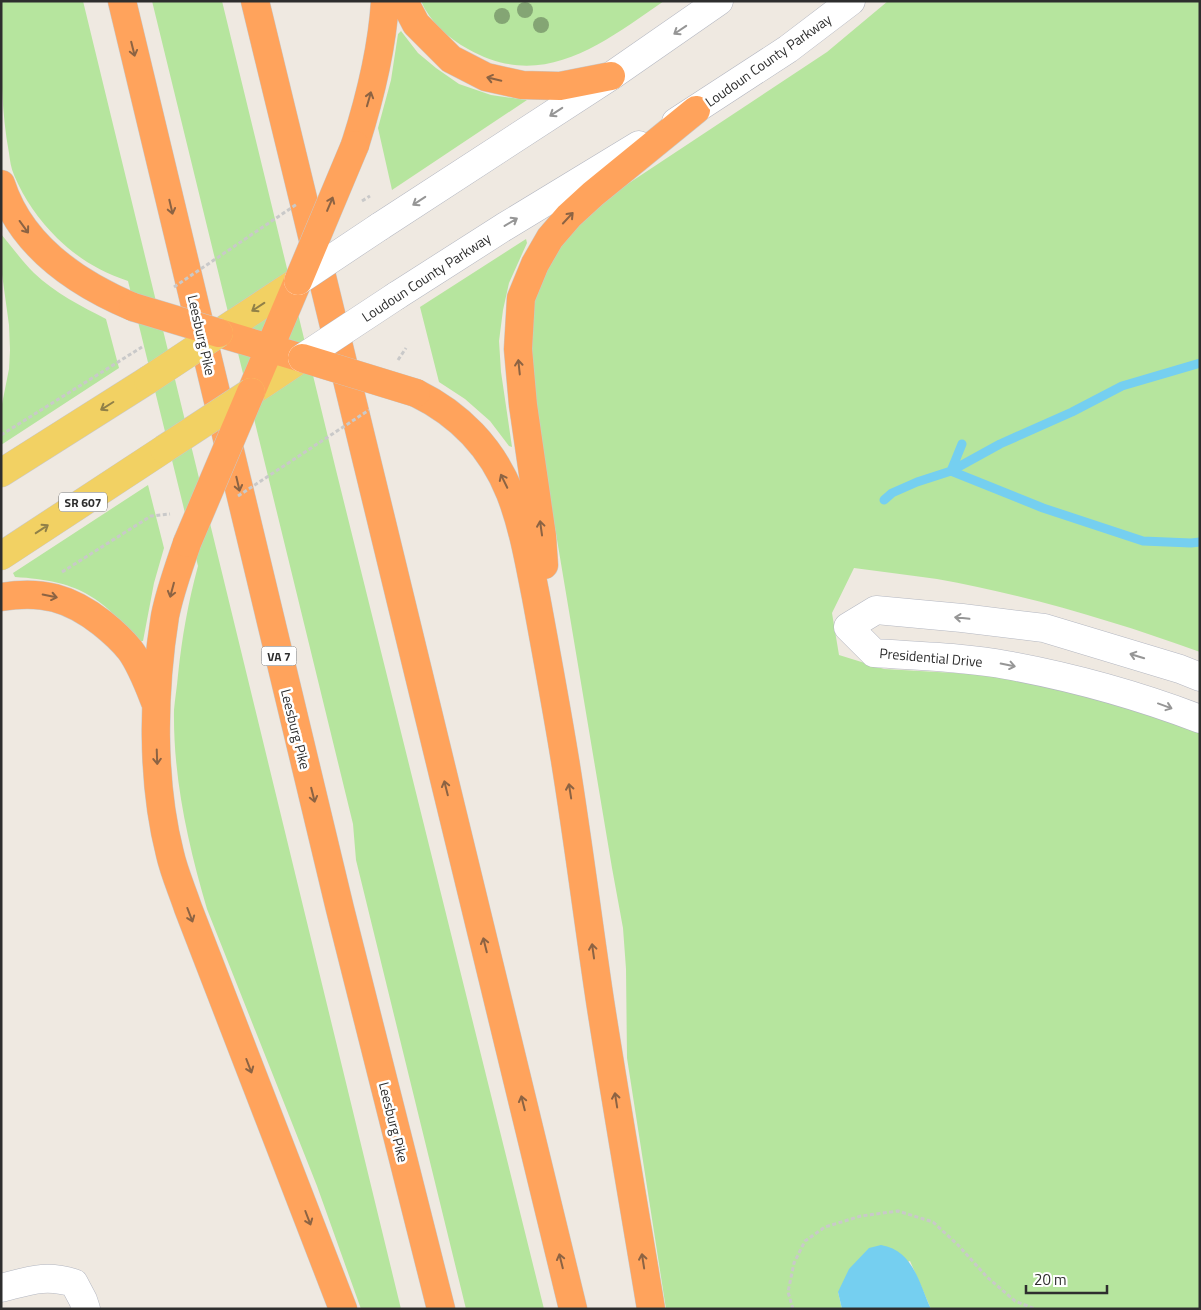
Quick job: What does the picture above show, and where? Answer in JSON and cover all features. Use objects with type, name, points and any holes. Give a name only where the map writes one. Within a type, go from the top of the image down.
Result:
[{"type":"highway","name":"Leesburg Pike","points":[[122,1],[331,870],[441,1309]]},
{"type":"highway","points":[[255,1],[573,1309]]},
{"type":"highway","points":[[343,1309],[188,908],[170,854],[162,812],[156,732],[158,673],[166,615],[187,543],[355,145],[370,97],[380,53],[385,1]]},
{"type":"highway","points":[[404,1],[416,24],[451,59],[486,77],[522,85],[560,86],[611,76]]},
{"type":"highway","points":[[552,681],[542,536],[523,405],[518,349],[521,298],[535,264],[550,238],[569,216],[593,194],[696,110]]},
{"type":"highway","points":[[1,184],[16,216],[35,243],[57,264],[83,282],[133,307],[416,393],[436,403],[456,417],[479,439],[496,464],[510,492],[520,525],[552,681],[576,828],[600,1000],[651,1309]]},
{"type":"highway","points":[[1,597],[38,594],[54,596],[89,613],[111,630],[130,650],[144,674],[157,708]]},
{"type":"main road","points":[[1,473],[148,380],[378,227],[611,76],[719,1]]},
{"type":"main road","name":"Loudoun County Parkway","points":[[1,556],[396,296],[504,227],[696,110],[788,49],[851,1]]},
{"type":"main road","name":"Presidential Drive","points":[[1200,677],[1044,628],[876,610],[848,627],[874,653],[1004,664],[1101,686],[1154,702],[1200,719]]},
{"type":"main road","points":[[1,1288],[35,1280],[60,1279],[74,1283],[86,1309]]},
{"type":"path","points":[[174,287],[297,204]]},
{"type":"path","points":[[1,435],[142,348]]},
{"type":"path","points":[[398,360],[406,348]]},
{"type":"path","points":[[234,499],[369,410]]},
{"type":"path","points":[[58,574],[151,516],[171,514]]},
{"type":"path","points":[[793,1309],[788,1292],[794,1263],[804,1242],[825,1227],[861,1216],[898,1211],[933,1222],[958,1244],[987,1277],[1015,1300],[1035,1309]]},
{"type":"green space","points":[[1,1],[83,1],[401,1309],[361,1309],[317,1186],[207,909],[183,811],[174,735],[174,710],[181,647],[198,566],[128,281],[90,264],[57,238],[32,209],[13,172],[6,134],[3,97]]},
{"type":"green space","points":[[152,1],[222,1],[544,1309],[466,1309],[356,860],[353,824]]},
{"type":"green space","points":[[421,1],[664,1],[595,46],[571,57],[547,64],[522,66],[495,61],[461,45],[435,23]]},
{"type":"green space","points":[[888,1],[1200,1],[1200,652],[1103,619],[1037,601],[937,579],[854,568],[832,613],[839,655],[884,669],[990,675],[1058,687],[1200,730],[1200,1309],[931,1309],[910,1261],[838,1292],[842,1309],[666,1309],[627,1058],[626,969],[623,928],[541,444],[528,339],[536,292],[558,245],[611,195],[827,52]]},
{"type":"green space","points":[[401,31],[418,53],[459,84],[491,95],[527,100],[392,190],[378,128],[391,80],[398,34]]},
{"type":"green space","points":[[1,234],[25,264],[42,280],[68,299],[106,319],[119,368],[1,445],[1,409],[9,369],[10,350],[9,325],[1,267]]},
{"type":"green space","points":[[526,239],[527,243],[509,283],[499,341],[501,372],[512,447],[509,446],[490,421],[465,399],[439,382],[420,307]]},
{"type":"green space","points":[[148,485],[164,548],[154,583],[143,641],[139,641],[112,612],[86,593],[55,582],[15,577],[13,573]]},
{"type":"water","points":[[881,1245],[901,1253],[908,1261],[914,1269],[931,1309],[842,1309],[838,1292],[849,1269],[869,1248]]},
{"type":"waterway","points":[[884,500],[892,493],[917,482],[951,471],[1000,444],[1072,412],[1122,386],[1200,363]]},
{"type":"waterway","points":[[962,444],[951,471],[1043,508],[1143,541],[1200,542]]}]
